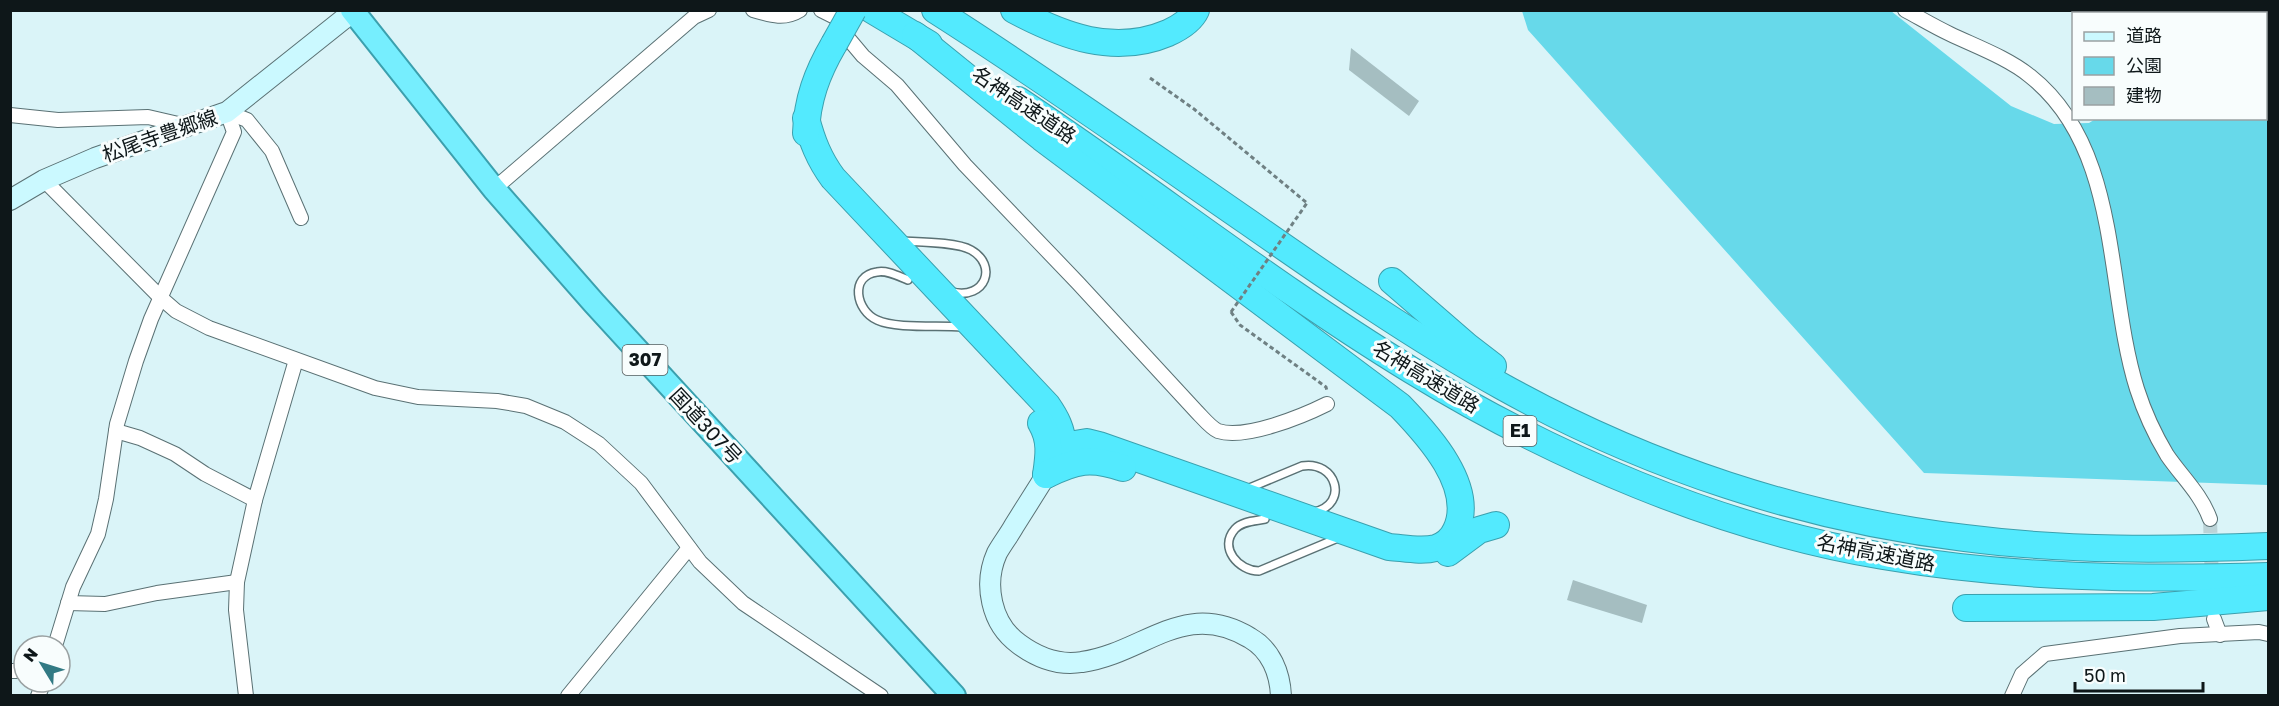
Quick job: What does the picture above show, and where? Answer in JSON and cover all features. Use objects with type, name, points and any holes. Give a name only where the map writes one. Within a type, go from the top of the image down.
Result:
[{"type":"highway","points":[[853,10],[812,90],[806,118],[806,143],[810,162],[842,211],[908,280],[963,327],[1047,405],[1062,433],[1063,446],[1087,442],[1099,445],[1232,496],[1300,516],[1382,560],[1412,564],[1443,556],[1479,530],[1496,525]]},
{"type":"highway","name":"名神高速道路","points":[[872,10],[1064,130],[1287,290],[1411,370],[1549,446],[1628,480],[1726,516],[1802,538],[1881,556],[2038,575],[2125,578],[2268,576]]},
{"type":"highway","name":"名神高速道路","points":[[935,10],[1023,66],[1306,263],[1428,344],[1505,388],[1641,453],[1726,484],[1809,509],[1888,526],[1965,538],[2041,546],[2126,549],[2268,546]]},
{"type":"highway","points":[[1014,10],[1064,34],[1116,44],[1137,43],[1156,38],[1184,24],[1196,10]]},
{"type":"highway","name":"国道307号","points":[[354,11],[494,189],[594,303],[954,696]]},
{"type":"highway","points":[[915,35],[1042,138],[1400,406],[1421,428],[1455,481],[1461,499],[1460,522],[1454,535],[1446,543],[1436,548],[1424,550],[1389,547],[1339,538],[1266,519],[1094,460],[1077,461],[1046,475]]},
{"type":"highway","points":[[806,118],[821,161],[833,178],[886,240],[938,289],[963,327],[1036,415],[1046,432],[1050,450],[1046,475]]},
{"type":"highway","points":[[1392,281],[1467,346],[1564,418]]},
{"type":"highway","points":[[1966,608],[2153,607],[2268,597]]},
{"type":"main road","name":"松尾寺豊郷線","points":[[10,200],[44,180],[95,158],[227,112],[354,11]]},
{"type":"main road","points":[[1063,446],[997,554],[990,599],[1000,623],[1015,642],[1033,654],[1057,663],[1081,663],[1105,657],[1177,627],[1201,622],[1217,624],[1235,628],[1256,641],[1271,658],[1280,679],[1281,696]]},
{"type":"street","points":[[494,189],[694,17],[709,10]]},
{"type":"street","points":[[753,10],[776,17],[793,15],[800,10]]},
{"type":"street","points":[[821,10],[836,17],[847,37],[863,56],[897,85],[966,165],[1197,412],[1218,431],[1245,432],[1263,428],[1299,417],[1327,404]]},
{"type":"street","points":[[1905,10],[1949,34],[1976,44],[2030,76],[2067,114],[2083,146],[2098,191],[2136,388],[2149,421],[2167,455],[2204,503],[2210,519]]},
{"type":"street","points":[[227,112],[247,120],[272,151],[301,218]]},
{"type":"street","points":[[59,634],[73,587],[98,534],[106,499],[116,431],[136,361],[161,298],[234,132],[227,112]]},
{"type":"street","points":[[10,115],[58,120],[148,117],[189,127]]},
{"type":"street","points":[[44,180],[161,298],[176,311],[209,328],[375,388],[418,397],[526,406],[565,422],[599,444],[634,476],[658,504],[700,562],[743,603],[881,696]]},
{"type":"street","points":[[246,696],[236,610],[237,582],[255,500],[296,360]]},
{"type":"street","points":[[116,431],[140,438],[175,454],[205,474],[255,500]]},
{"type":"street","points":[[568,696],[689,548]]},
{"type":"street","points":[[68,603],[105,604],[157,593],[237,582]]},
{"type":"street","points":[[2214,619],[2220,634]]},
{"type":"street","points":[[2012,696],[2022,674],[2045,654],[2180,636],[2259,632],[2268,634]]},
{"type":"lane","points":[[886,240],[960,246],[980,256],[985,266],[985,277],[972,293],[963,295],[938,289]]},
{"type":"lane","points":[[908,280],[885,272],[874,272],[867,276],[860,285],[858,296],[860,305],[866,313],[884,323],[963,327]]},
{"type":"lane","points":[[1232,496],[1291,469],[1311,464],[1329,473],[1335,483],[1335,495],[1331,504],[1324,510],[1300,516]]},
{"type":"lane","points":[[1266,519],[1243,523],[1230,537],[1229,545],[1235,561],[1251,571],[1259,571],[1339,538]]},
{"type":"path","points":[[1150,78],[1194,109],[1307,203],[1231,312],[1240,325],[1326,387],[1327,404]]},
{"type":"green space","points":[[1522,11],[1891,11],[2011,106],[2054,124],[2089,123],[2094,120],[2267,120],[2267,12],[2247,12],[2268,11],[2268,485],[1924,473],[1528,30]]},
{"type":"building","points":[[1351,48],[1419,101],[1409,116],[1349,70]]},
{"type":"building","points":[[1573,580],[1647,605],[1642,623],[1567,600]]},
{"type":"tunnel","points":[[2210,519],[2212,583]]}]
